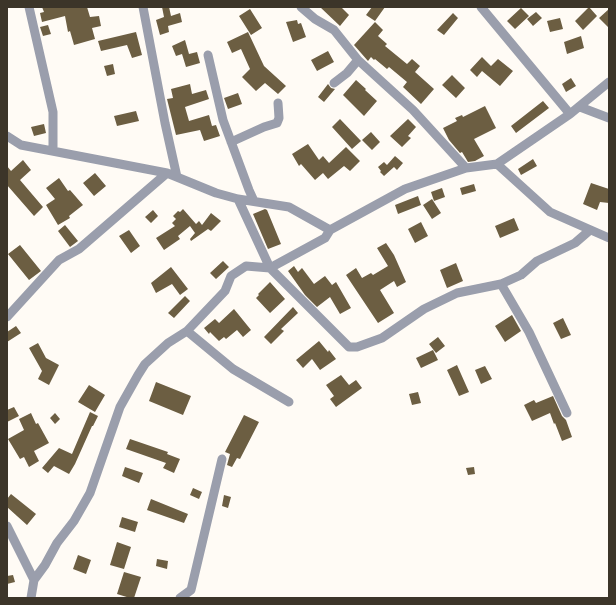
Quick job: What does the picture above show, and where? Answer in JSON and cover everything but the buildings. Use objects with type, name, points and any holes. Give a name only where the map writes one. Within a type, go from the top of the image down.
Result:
[{"type":"street","points":[[29,7],[53,112],[53,151]]},
{"type":"street","points":[[143,7],[165,123],[178,177]]},
{"type":"street","points":[[301,7],[334,30],[358,60],[413,110],[466,168]]},
{"type":"street","points":[[481,7],[570,114]]},
{"type":"street","points":[[208,55],[222,120],[254,200]]},
{"type":"street","points":[[334,83],[347,73],[358,60]]},
{"type":"street","points":[[30,598],[34,580],[45,565],[57,543],[74,521],[90,493],[120,407],[138,375],[145,364],[168,343],[188,331],[225,291],[232,276],[246,266],[270,268],[325,238],[330,230],[405,189],[466,168],[497,164],[580,107],[609,82]]},
{"type":"street","points":[[231,142],[264,127],[277,123],[279,118],[278,103]]},
{"type":"street","points":[[580,107],[609,118]]},
{"type":"street","points":[[7,136],[21,145],[167,173],[216,193],[238,199],[254,200],[289,207],[330,230]]},
{"type":"street","points":[[497,164],[550,212],[609,238]]},
{"type":"street","points":[[7,317],[59,260],[79,249],[167,173]]},
{"type":"street","points":[[238,199],[270,268],[349,347],[357,347],[382,338],[424,309],[457,293],[501,284],[521,275],[537,261],[575,243],[590,230]]},
{"type":"street","points":[[501,284],[529,332],[567,413]]},
{"type":"street","points":[[188,331],[233,369],[289,402]]},
{"type":"street","points":[[180,598],[191,590],[222,459]]},
{"type":"street","points":[[7,526],[34,580]]}]
